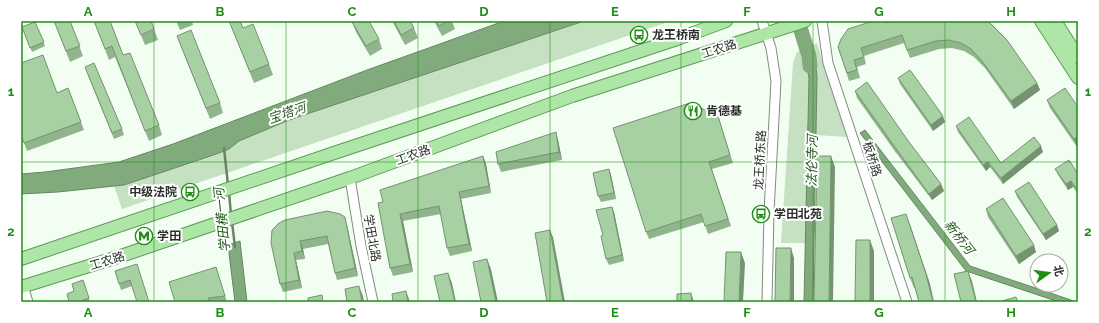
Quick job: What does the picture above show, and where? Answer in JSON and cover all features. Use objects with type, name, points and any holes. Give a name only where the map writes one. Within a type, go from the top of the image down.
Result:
[{"type":"main road","name":"工农路","points":[[21,260],[340,151],[680,38],[726,21]]},
{"type":"main road","name":"工农路","points":[[22,287],[121,256],[350,178],[572,96],[805,21]]},
{"type":"main road","points":[[1041,21],[1078,78]]},
{"type":"main road","points":[[1055,21],[1078,57]]},
{"type":"street","name":"龙王桥东路","points":[[762,21],[771,48],[776,81],[769,212],[767,302]]},
{"type":"street","name":"板桥路","points":[[822,21],[828,63],[907,302]]},
{"type":"street","name":"学田北路","points":[[350,178],[361,246],[373,302]]},
{"type":"street","points":[[22,287],[28,302]]},
{"type":"shaded area","points":[[584,21],[671,21],[122,209],[114,186],[124,185],[214,156],[229,149],[239,141],[289,120]]},
{"type":"shaded area","points":[[817,43],[847,137],[816,135],[817,76],[813,45]]},
{"type":"shaded area","points":[[804,48],[809,78],[806,243],[781,243],[793,63],[797,52]]},
{"type":"water","name":"宝塔河","points":[[504,21],[584,21],[289,120],[239,141],[229,149],[214,155],[124,185],[58,192],[21,194],[21,174],[119,162],[173,144],[367,70]]},
{"type":"water","points":[[813,45],[817,76],[813,302],[804,302],[809,78],[804,48]]},
{"type":"water","points":[[865,130],[970,266],[1029,286],[1029,292],[966,271],[860,133]]},
{"type":"water","points":[[240,241],[247,302],[235,302],[228,245]]},
{"type":"water","points":[[1032,293],[1050,293],[1074,302],[1059,302]]},
{"type":"building","points":[[54,21],[70,21],[80,46],[66,51]]},
{"type":"building","points":[[94,21],[110,21],[123,55],[130,53],[159,125],[145,131],[112,46],[105,49]]},
{"type":"building","points":[[135,21],[151,21],[154,29],[141,35]]},
{"type":"building","points":[[229,21],[240,21],[243,28],[253,24],[269,64],[250,72]]},
{"type":"building","points":[[369,21],[379,39],[366,46],[352,22]]},
{"type":"building","points":[[394,21],[410,21],[414,28],[401,35]]},
{"type":"building","points":[[436,21],[447,21],[439,26]]},
{"type":"building","points":[[873,21],[885,21],[886,23],[892,21],[987,21],[1007,40],[1037,83],[1011,101],[982,61],[971,49],[961,43],[949,40],[936,41],[907,50],[902,35],[861,48],[864,57],[854,60],[857,70],[847,73],[838,47],[841,39],[848,29]]},
{"type":"building","points":[[35,22],[44,42],[30,48],[22,27]]},
{"type":"building","points":[[191,30],[220,103],[206,108],[177,36]]},
{"type":"building","points":[[43,55],[57,93],[68,88],[81,122],[24,143],[21,135],[21,63]]},
{"type":"building","points":[[94,63],[122,129],[112,133],[85,67]]},
{"type":"building","points":[[910,70],[943,116],[931,125],[898,78]]},
{"type":"building","points":[[867,82],[909,142],[941,184],[929,194],[855,91]]},
{"type":"building","points":[[1065,88],[1078,107],[1078,136],[1074,139],[1047,100]]},
{"type":"building","points":[[690,103],[718,116],[730,155],[709,162],[728,219],[705,226],[701,214],[646,232],[613,128]]},
{"type":"building","points":[[969,117],[1001,163],[1034,137],[1041,146],[1001,178],[988,162],[983,165],[956,126]]},
{"type":"building","points":[[556,132],[559,152],[498,164],[496,152]]},
{"type":"building","points":[[483,156],[489,186],[459,192],[469,244],[447,248],[439,206],[400,214],[410,264],[390,268],[378,203],[383,202],[380,190]]},
{"type":"building","points":[[817,156],[831,156],[829,302],[814,302]]},
{"type":"building","points":[[1069,160],[1078,174],[1078,191],[1071,181],[1066,184],[1055,169]]},
{"type":"building","points":[[609,169],[614,193],[598,196],[593,173]]},
{"type":"building","points":[[1029,182],[1057,225],[1043,234],[1015,191]]},
{"type":"building","points":[[1003,198],[1034,245],[1016,256],[986,209]]},
{"type":"building","points":[[612,207],[622,255],[606,259],[601,236],[603,235],[596,210]]},
{"type":"building","points":[[327,211],[340,214],[345,217],[355,268],[335,273],[327,236],[300,241],[302,251],[294,253],[299,280],[280,284],[271,243],[272,230],[279,223],[285,220]]},
{"type":"building","points":[[906,214],[926,274],[933,302],[919,302],[912,277],[910,278],[891,218]]},
{"type":"building","points":[[550,230],[563,302],[547,302],[535,233]]},
{"type":"building","points":[[856,240],[870,240],[870,302],[855,302]]},
{"type":"building","points":[[776,248],[791,248],[790,302],[775,302]]},
{"type":"building","points":[[726,252],[741,252],[739,302],[724,302]]},
{"type":"building","points":[[487,259],[496,302],[481,302],[473,262]]},
{"type":"building","points":[[137,264],[149,302],[137,302],[130,280],[119,284],[115,271]]},
{"type":"building","points":[[216,267],[225,296],[208,298],[209,302],[175,302],[169,282]]},
{"type":"building","points":[[968,271],[976,302],[961,302],[954,274]]},
{"type":"building","points":[[448,273],[455,302],[440,302],[434,276]]},
{"type":"building","points":[[83,280],[89,298],[81,301],[82,302],[69,302],[67,294],[74,291],[72,284]]},
{"type":"building","points":[[359,286],[362,302],[347,302],[345,289]]},
{"type":"building","points":[[406,291],[408,302],[393,302],[392,294]]},
{"type":"building","points":[[691,293],[692,302],[677,302],[677,294]]},
{"type":"building","points":[[322,295],[323,302],[308,302],[308,298]]},
{"type":"building","points":[[1016,297],[1018,302],[1002,301]]},
{"type":"waterway","name":"法伦寺河","points":[[798,21],[809,56],[810,66]]},
{"type":"waterway","name":"学田横一河","points":[[224,148],[228,185]]},
{"type":"waterway","name":"学田横一河","points":[[229,192],[231,215]]},
{"type":"waterway","name":"学田横一河","points":[[232,222],[235,247]]},
{"type":"place","name":"龙王桥南","points":[[639,35]]},
{"type":"place","name":"肯德基","points":[[693,111]]},
{"type":"place","name":"中级法院","points":[[190,192]]},
{"type":"place","name":"学田北苑","points":[[761,214]]},
{"type":"place","name":"学田","points":[[144,236]]},
{"type":"water label","name":"新桥河","points":[[959,237]]}]
